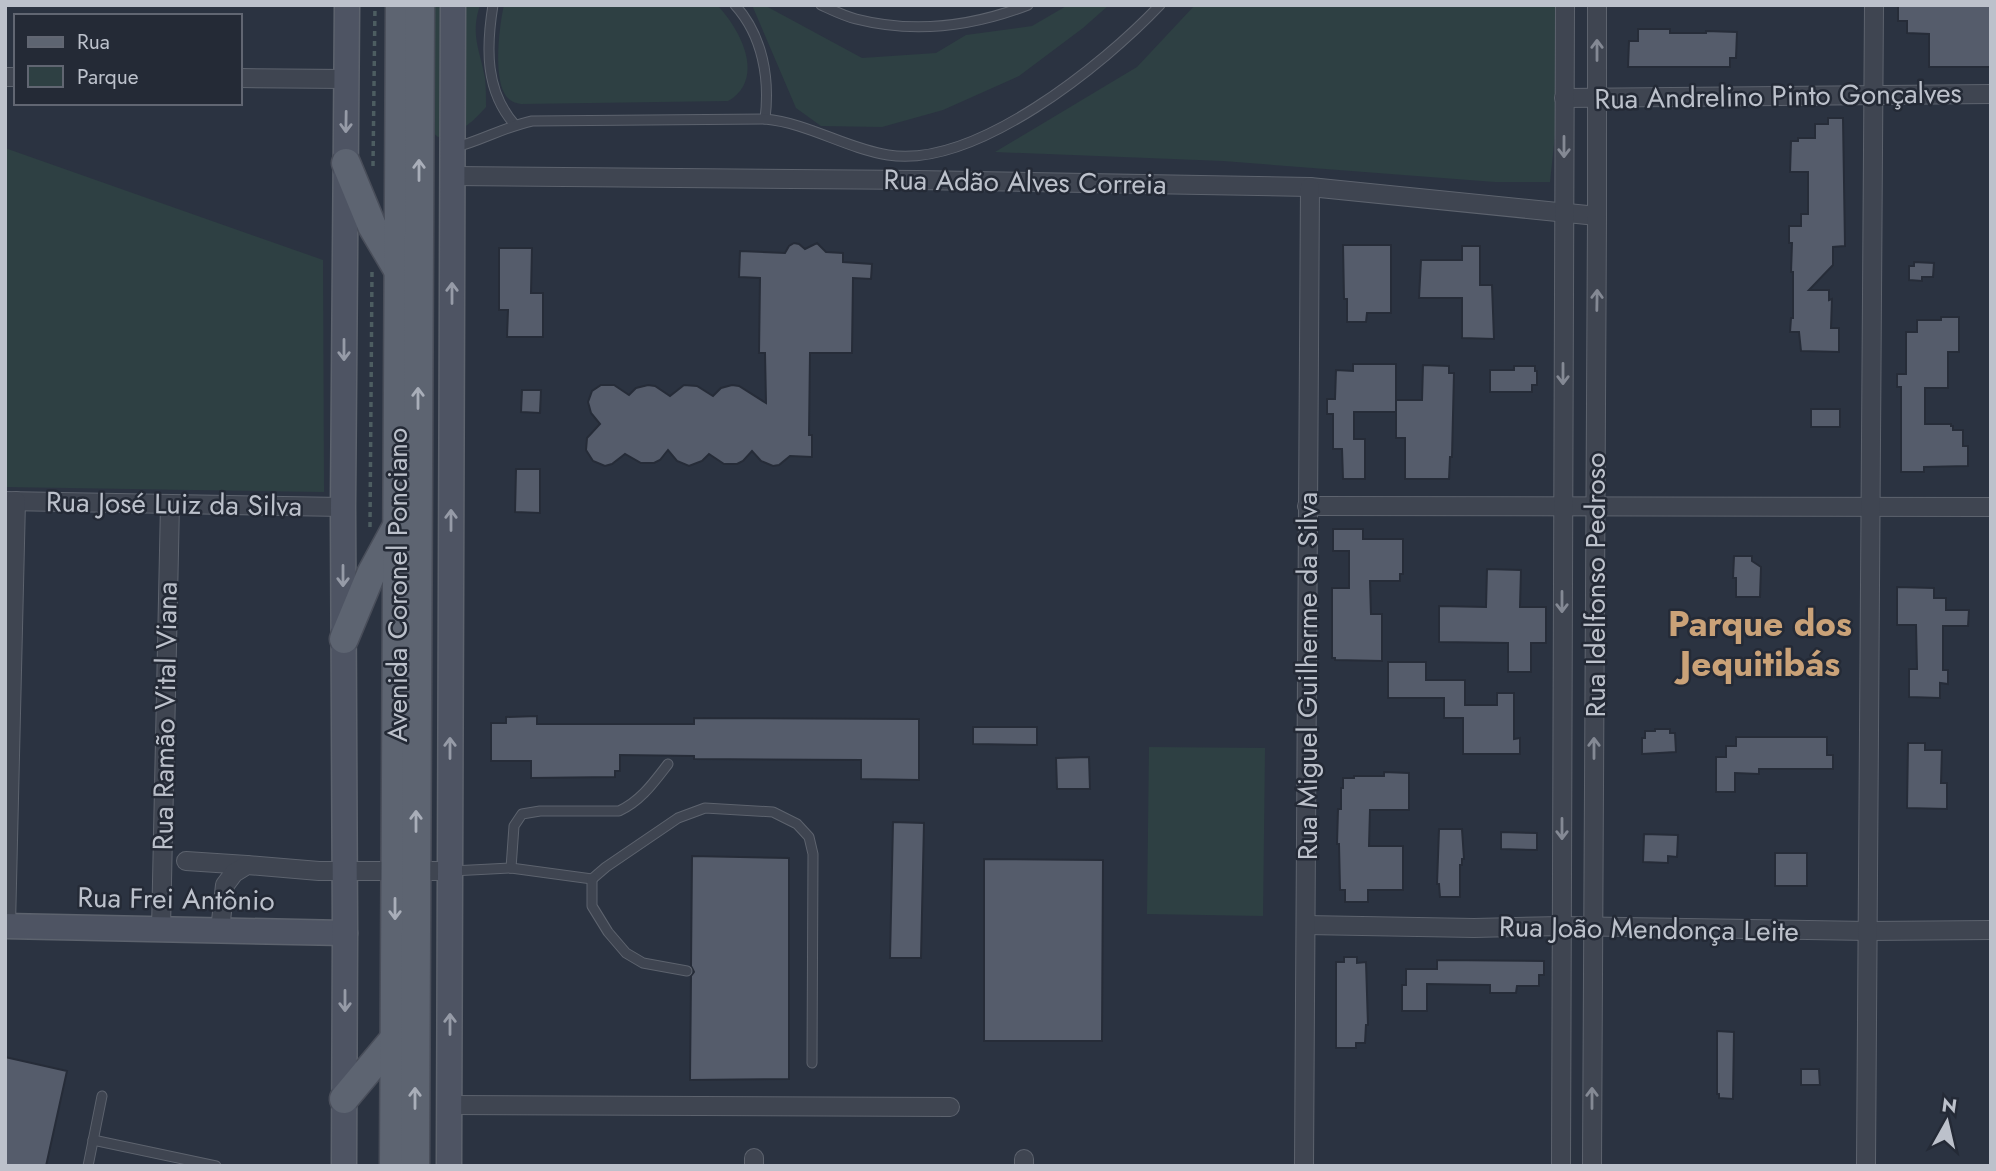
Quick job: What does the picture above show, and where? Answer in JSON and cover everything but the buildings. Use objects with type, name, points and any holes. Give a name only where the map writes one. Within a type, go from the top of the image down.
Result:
[{"type":"main road","points":[[344,1166],[343,507],[347,5]]},
{"type":"main road","name":"Avenida Coronel Ponciano","points":[[400,5],[397,525],[406,871],[405,946],[395,1038],[410,1163]]},
{"type":"main road","points":[[406,871],[420,5]]},
{"type":"main road","points":[[449,1166],[453,5]]},
{"type":"main road","points":[[346,163],[372,226],[399,272]]},
{"type":"main road","points":[[344,639],[371,574],[397,525]]},
{"type":"main road","name":"Rua Frei Antônio","points":[[6,926],[345,933]]},
{"type":"main road","points":[[405,946],[410,1163]]},
{"type":"main road","points":[[344,1099],[395,1038]]},
{"type":"street","name":"Rua Idelfonso Pedroso","points":[[1561,1166],[1565,5]]},
{"type":"street","name":"Rua Idelfonso Pedroso","points":[[1592,1166],[1597,5]]},
{"type":"street","points":[[1866,1166],[1874,5]]},
{"type":"street","points":[[242,78],[346,79]]},
{"type":"street","name":"Rua Andrelino Pinto Gonçalves","points":[[1564,97],[1991,94]]},
{"type":"street","name":"Rua Adão Alves Correia","points":[[452,176],[1310,187],[1598,216]]},
{"type":"street","name":"Rua Miguel Guilherme da Silva","points":[[1304,1166],[1310,187]]},
{"type":"street","points":[[6,926],[10,501]]},
{"type":"street","name":"Rua José Luiz da Silva","points":[[10,501],[343,507]]},
{"type":"street","name":"Rua Ramão Vital Viana","points":[[162,929],[170,504]]},
{"type":"street","points":[[1307,506],[1991,508]]},
{"type":"street","points":[[186,861],[345,872],[450,871]]},
{"type":"street","points":[[220,930],[225,885],[234,873],[247,865]]},
{"type":"street","name":"Rua João Mendonça Leite","points":[[1306,925],[1991,930]]},
{"type":"street","points":[[449,1105],[950,1107]]},
{"type":"lane","points":[[493,5],[489,47],[490,72],[497,98],[516,125]]},
{"type":"lane","points":[[735,5],[751,28],[764,62],[768,101],[765,119]]},
{"type":"lane","points":[[821,5],[855,19],[907,28],[948,27],[1028,5]]},
{"type":"lane","points":[[452,148],[483,139],[499,130],[533,121],[765,119],[790,122],[890,155],[922,154],[953,148],[988,133],[1054,96],[1114,50],[1160,5]]},
{"type":"lane","points":[[511,868],[514,826],[522,814],[540,811],[619,811],[631,806],[643,795],[668,764]]},
{"type":"lane","points":[[450,871],[511,868],[592,878],[678,818],[705,808],[773,812],[797,824],[809,838],[813,854],[812,1063]]},
{"type":"lane","points":[[592,878],[592,906],[608,932],[626,953],[643,963],[687,971]]},
{"type":"lane","points":[[88,1166],[102,1096]]},
{"type":"lane","points":[[93,1140],[216,1166]]},
{"type":"green space","points":[[432,5],[480,5],[476,34],[486,89],[486,107],[475,119],[453,133],[438,137],[432,132]]},
{"type":"green space","points":[[504,5],[717,5],[741,41],[748,68],[746,80],[739,92],[728,101],[517,103],[506,96],[502,88],[498,65]]},
{"type":"green space","points":[[752,5],[764,5],[862,58],[936,53],[966,35],[1032,26],[1068,5],[1109,5],[1019,76],[943,110],[882,127],[821,126],[796,108]]},
{"type":"green space","points":[[1195,5],[1561,5],[1561,78],[1550,182],[1495,182],[1223,161],[995,152],[1137,67]]},
{"type":"green space","points":[[5,148],[323,260],[324,492],[5,487]]},
{"type":"green space","points":[[1149,747],[1265,748],[1263,916],[1147,914]]},
{"type":"district","name":"Parque dos Jequitibás","points":[[1760,644]]}]
